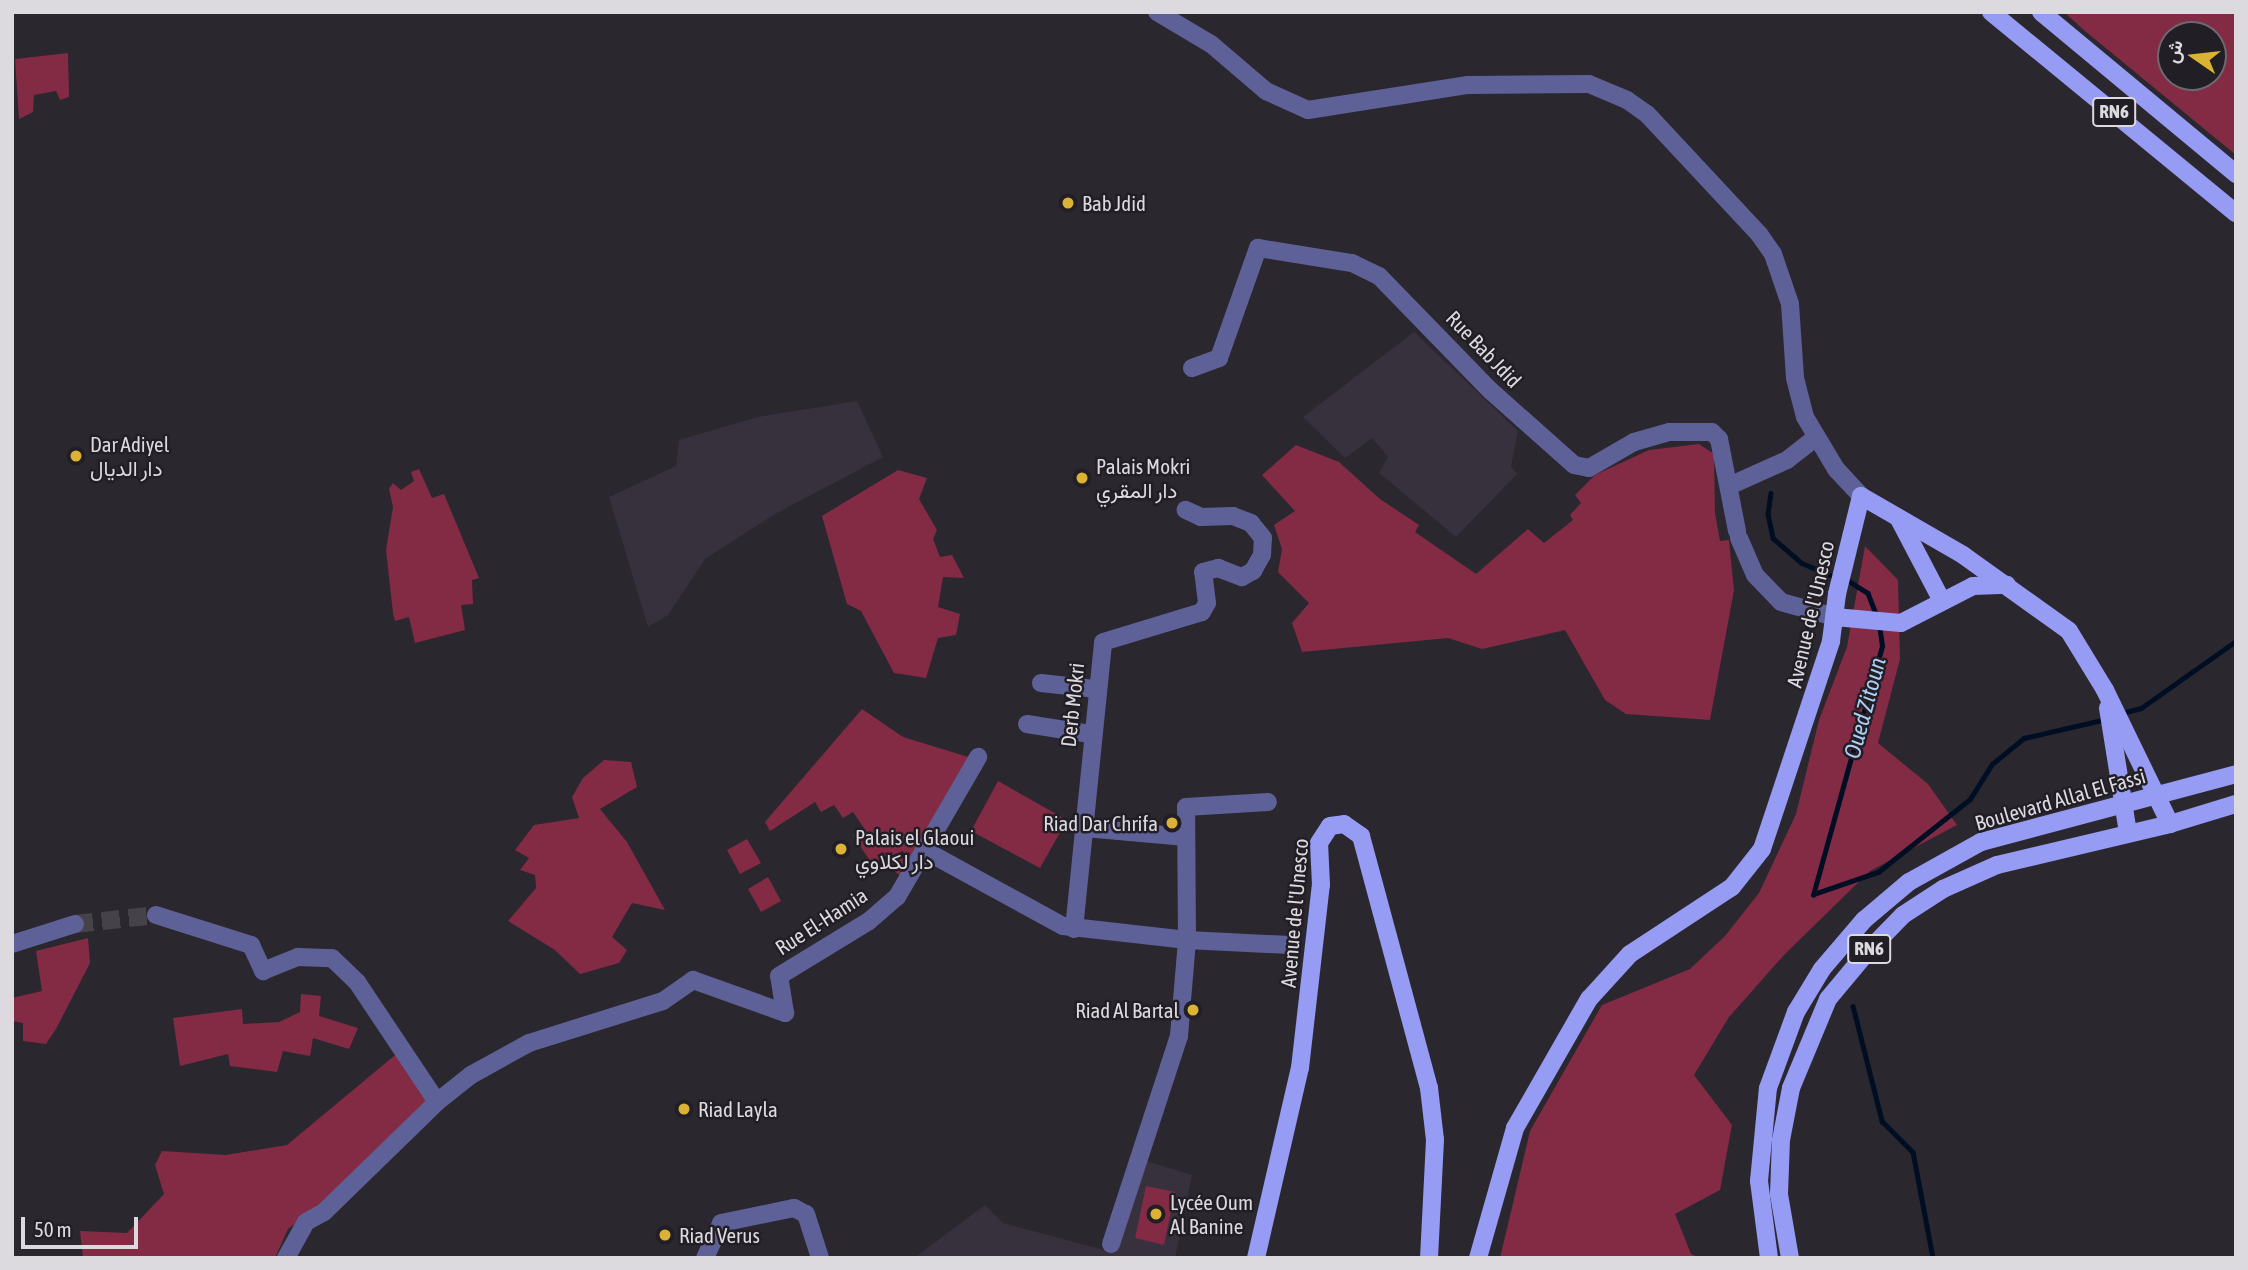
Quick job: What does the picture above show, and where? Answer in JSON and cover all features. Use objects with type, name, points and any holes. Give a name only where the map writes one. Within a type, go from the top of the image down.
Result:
[{"type":"main road","name":"RN6","points":[[1991,12],[2236,213]]},
{"type":"main road","name":"RN6","points":[[2041,12],[2236,174]]},
{"type":"main road","points":[[1861,496],[2007,584],[2069,631],[2105,690],[2170,824]]},
{"type":"main road","name":"Avenue de l'Unesco","points":[[1478,1258],[1515,1128],[1589,999],[1630,954],[1732,887],[1762,849],[1802,738],[1835,617],[1837,594],[1861,496]]},
{"type":"main road","points":[[1899,519],[1942,601]]},
{"type":"main road","name":"Rue Bab Jdid","points":[[1835,617],[1900,623],[1973,586],[2007,584]]},
{"type":"main road","points":[[2105,690],[2127,834]]},
{"type":"main road","name":"Boulevard Allal El Fassi","points":[[1769,1258],[1759,1181],[1768,1088],[1796,1012],[1822,969],[1864,920],[1909,883],[1982,842],[2236,774]]},
{"type":"main road","name":"RN6","points":[[1790,1258],[1779,1194],[1781,1140],[1801,1058],[1828,999],[1903,915],[1943,889],[1997,864],[2170,824],[2236,804]]},
{"type":"main road","name":"Avenue de l'Unesco","points":[[1256,1258],[1300,1068],[1321,885],[1319,843],[1331,826],[1344,824],[1361,836],[1377,910],[1429,1088],[1435,1140],[1429,1258]]},
{"type":"street","points":[[1157,12],[1210,44],[1266,91],[1308,110],[1468,85],[1590,84],[1627,100],[1647,114],[1722,194],[1773,254],[1790,304],[1798,395],[1815,438],[1861,496]]},
{"type":"street","name":"Rue Bab Jdid","points":[[1192,368],[1219,358],[1258,248],[1352,263],[1379,276],[1491,391],[1574,465],[1589,468],[1633,442],[1670,432],[1702,430],[1720,439],[1738,534],[1755,575],[1781,601],[1835,617]]},
{"type":"street","points":[[1729,486],[1787,460],[1815,438]]},
{"type":"street","name":"Derb Mokri","points":[[1074,929],[1085,828],[1090,734],[1103,642],[1202,611],[1207,603],[1201,579],[1208,568],[1242,577],[1259,563],[1263,538],[1256,526],[1242,518],[1201,517],[1186,510]]},
{"type":"street","points":[[1041,683],[1095,689]]},
{"type":"street","points":[[1027,724],[1090,734]]},
{"type":"street","name":"Rue El-Hamia","points":[[438,1102],[471,1075],[529,1043],[663,1001],[688,980],[703,981],[785,1013],[777,983],[783,971],[869,921],[897,897],[978,757]]},
{"type":"street","points":[[1111,1244],[1179,1036],[1186,940],[1186,807],[1268,802]]},
{"type":"street","points":[[1085,828],[1186,836]]},
{"type":"street","points":[[924,850],[1074,929],[1186,940],[1315,947]]},
{"type":"street","points":[[156,915],[251,945],[262,971],[298,957],[332,958],[357,982],[438,1102],[324,1212],[306,1222],[286,1258]]},
{"type":"street","points":[[12,944],[75,924]]},
{"type":"street","points":[[705,1258],[721,1223],[793,1208],[806,1214],[820,1258]]},
{"type":"shaded area","points":[[2064,12],[2236,12],[2236,155],[2158,91],[2227,91],[2227,21],[2157,21],[2157,90]]},
{"type":"shaded area","points":[[68,53],[69,97],[60,100],[56,91],[34,95],[33,112],[19,119],[15,59]]},
{"type":"shaded area","points":[[1414,332],[1518,431],[1511,466],[1517,474],[1456,537],[1379,473],[1388,457],[1372,438],[1345,458],[1303,417]]},
{"type":"shaded area","points":[[857,401],[883,457],[775,514],[705,559],[668,615],[648,627],[609,497],[676,466],[679,440],[758,417]]},
{"type":"shaded area","points":[[1699,444],[1714,454],[1715,513],[1720,541],[1729,540],[1734,590],[1710,720],[1626,714],[1605,700],[1565,630],[1482,649],[1448,638],[1302,652],[1292,623],[1309,603],[1278,572],[1282,549],[1274,525],[1295,511],[1262,475],[1296,445],[1339,462],[1380,499],[1419,525],[1415,532],[1476,574],[1528,529],[1544,543],[1573,520],[1570,515],[1581,503],[1575,495],[1595,475],[1649,450]]},
{"type":"shaded area","points":[[419,469],[432,498],[444,494],[479,578],[472,580],[473,604],[461,605],[465,630],[415,643],[409,617],[395,621],[386,550],[393,507],[389,489],[393,483],[401,490],[414,481],[411,472]]},
{"type":"shaded area","points":[[898,470],[927,478],[919,499],[937,530],[933,539],[940,557],[952,555],[964,578],[943,577],[938,607],[960,614],[956,635],[938,638],[926,678],[894,673],[861,611],[847,604],[822,516]]},
{"type":"shaded area","points":[[1865,546],[1898,580],[1900,659],[1878,743],[1928,784],[1957,825],[1870,871],[1784,955],[1729,1017],[1694,1075],[1732,1125],[1720,1190],[1675,1214],[1691,1254],[1700,1258],[1500,1258],[1530,1131],[1602,1005],[1690,969],[1725,936],[1759,893],[1796,814],[1819,720],[1847,647]]},
{"type":"shaded area","points":[[862,709],[903,737],[975,759],[901,876],[875,858],[870,861],[853,835],[864,828],[853,812],[843,818],[834,805],[821,812],[815,802],[770,831],[765,822]]},
{"type":"shaded area","points":[[604,760],[631,762],[637,787],[600,809],[627,842],[665,910],[632,903],[612,937],[627,950],[619,963],[580,974],[555,950],[508,921],[536,888],[535,875],[520,870],[529,858],[515,850],[534,825],[579,818],[572,797],[583,778]]},
{"type":"shaded area","points":[[998,781],[1067,820],[1040,868],[971,831]]},
{"type":"shaded area","points":[[747,839],[761,863],[740,874],[727,850]]},
{"type":"shaded area","points":[[768,877],[781,901],[761,912],[748,889]]},
{"type":"shaded area","points":[[88,938],[90,963],[56,1029],[46,1044],[23,1041],[23,1023],[12,1021],[12,998],[42,991],[36,951]]},
{"type":"shaded area","points":[[301,994],[321,996],[319,1016],[358,1028],[349,1049],[313,1038],[310,1056],[283,1051],[277,1072],[230,1066],[228,1054],[180,1066],[173,1018],[242,1009],[243,1024],[279,1022],[300,1012]]},
{"type":"shaded area","points":[[400,1051],[436,1103],[352,1183],[288,1229],[275,1258],[83,1258],[80,1231],[127,1233],[164,1194],[155,1165],[162,1151],[226,1155],[287,1145]]},
{"type":"shaded area","name":"Lycée Oum Al Banine","points":[[1146,1161],[1192,1175],[1175,1258],[914,1258],[985,1205],[1003,1223],[1115,1253]]},
{"type":"shaded area","points":[[1146,1186],[1175,1192],[1164,1245],[1135,1238]]},
{"type":"waterway","name":"Oued Zitoun","points":[[1771,493],[1768,514],[1773,538],[1802,563],[1835,577]]},
{"type":"waterway","name":"Oued Zitoun","points":[[1844,578],[1868,593],[1877,616]]},
{"type":"waterway","name":"Oued Zitoun","points":[[1813,895],[1882,646],[1879,625]]},
{"type":"waterway","points":[[2126,712],[2141,708],[2236,641]]},
{"type":"waterway","points":[[1814,894],[1878,872],[1970,799],[1992,764],[2024,738],[2106,719]]},
{"type":"waterway","points":[[1853,1006],[1882,1121],[1913,1152],[1933,1258]]},
{"type":"tunnel","points":[[75,924],[156,915]]},
{"type":"place","name":"Bab Jdid","points":[[1068,203]]},
{"type":"place","name":"Dar Adiyel دار الديال","points":[[76,456]]},
{"type":"place","name":"Palais Mokri دار المقري","points":[[1082,478]]},
{"type":"place","name":"Riad Dar Chrifa","points":[[1172,823]]},
{"type":"place","name":"Palais el Glaoui دار لكلاوي","points":[[841,849]]},
{"type":"place","name":"Riad Al Bartal","points":[[1193,1010]]},
{"type":"place","name":"Riad Layla","points":[[684,1109]]},
{"type":"place","name":"Lycée Oum Al Banine","points":[[1156,1214]]},
{"type":"place","name":"Riad Verus","points":[[665,1235]]}]
